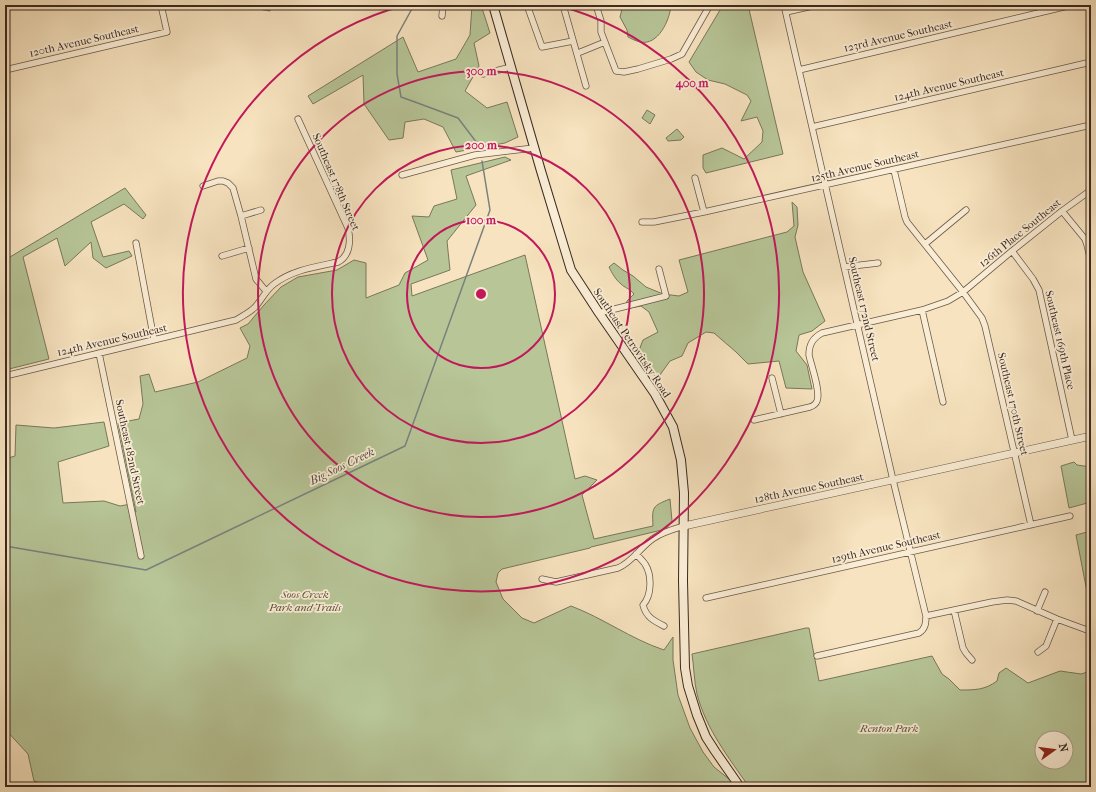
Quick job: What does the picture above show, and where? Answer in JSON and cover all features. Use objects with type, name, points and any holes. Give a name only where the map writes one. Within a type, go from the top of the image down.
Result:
[{"type":"main road","name":"Southeast Petrovitsky Road","points":[[493,5],[569,266],[599,314],[655,394],[673,427],[682,460],[684,493],[683,580],[685,661],[688,686],[706,737],[740,787]]},
{"type":"street","name":"120th Avenue Southeast","points":[[5,70],[167,32],[162,5]]},
{"type":"street","points":[[442,16],[443,5]]},
{"type":"street","points":[[527,5],[542,47],[574,41]]},
{"type":"street","points":[[563,5],[578,53],[586,86]]},
{"type":"street","points":[[596,5],[601,21],[601,32],[616,71],[624,72],[671,59],[682,54],[710,5]]},
{"type":"street","name":"Southeast 172nd Street","points":[[784,5],[893,480],[926,616]]},
{"type":"street","points":[[786,12],[817,5]]},
{"type":"street","name":"123rd Avenue Southeast","points":[[799,70],[1072,5]]},
{"type":"street","points":[[578,53],[605,42]]},
{"type":"street","name":"124th Avenue Southeast","points":[[812,127],[1091,62]]},
{"type":"street","points":[[483,74],[511,67]]},
{"type":"street","name":"Southeast 178th Street","points":[[298,119],[348,228],[350,245],[347,253]]},
{"type":"street","name":"125th Avenue Southeast","points":[[642,222],[654,222],[704,212],[1091,125]]},
{"type":"street","points":[[402,175],[475,155],[534,148]]},
{"type":"street","name":"Southeast 170th Street","points":[[894,170],[907,222],[982,318],[1015,452],[1031,525]]},
{"type":"street","points":[[695,178],[704,212]]},
{"type":"street","points":[[203,186],[218,181],[223,181],[228,183],[233,188],[256,279],[266,291]]},
{"type":"street","name":"126th Place Southeast","points":[[781,414],[810,407],[817,402],[818,393],[809,355],[809,348],[816,336],[822,333],[922,310],[943,303],[963,292],[1062,211],[1091,190]]},
{"type":"street","points":[[241,216],[262,210]]},
{"type":"street","points":[[925,244],[966,210]]},
{"type":"street","points":[[1062,211],[1085,240],[1091,261]]},
{"type":"street","points":[[136,243],[154,340]]},
{"type":"street","points":[[222,256],[249,248]]},
{"type":"street","name":"Southeast 169th Place","points":[[1012,251],[1034,279],[1039,290],[1072,440]]},
{"type":"street","name":"124th Avenue Southeast","points":[[5,376],[236,320],[255,307],[266,291],[273,285],[295,272],[338,262],[342,260],[347,253]]},
{"type":"street","points":[[844,267],[878,263]]},
{"type":"street","points":[[599,314],[666,296],[659,269]]},
{"type":"street","points":[[922,310],[943,402]]},
{"type":"street","name":"Southeast 182nd Street","points":[[99,353],[141,556]]},
{"type":"street","points":[[754,420],[781,414],[772,378]]},
{"type":"street","name":"128th Avenue Southeast","points":[[542,579],[556,582],[618,568],[626,563],[655,537],[684,526],[1091,436]]},
{"type":"street","name":"129th Avenue Southeast","points":[[706,598],[1070,516]]},
{"type":"street","points":[[636,554],[644,564],[649,576],[649,593],[647,600],[643,605],[644,610],[653,620],[664,626]]},
{"type":"street","points":[[1037,611],[1045,592]]},
{"type":"street","points":[[817,656],[919,633],[926,624],[926,616],[1007,600],[1016,601],[1057,619],[1087,630],[1091,630]]},
{"type":"street","points":[[954,610],[963,648],[972,660]]},
{"type":"street","points":[[1038,652],[1046,646],[1057,619]]},
{"type":"green space","points":[[237,5],[270,5],[270,11]]},
{"type":"green space","points":[[472,5],[481,5],[490,33],[474,43],[479,66],[465,91],[487,108],[507,102],[518,137],[505,143],[456,152],[443,127],[424,119],[405,122],[403,138],[389,140],[364,104],[363,75],[313,104],[308,96],[403,37],[418,72],[456,59],[470,35]]},
{"type":"green space","points":[[621,5],[671,5],[668,18],[662,31],[652,40],[638,42],[628,37],[627,30],[620,17],[622,9]]},
{"type":"green space","points":[[723,5],[748,5],[783,154],[706,173],[703,168],[703,155],[722,148],[744,159],[762,142],[763,131],[757,117],[741,121],[751,101],[747,95],[725,84],[708,80],[696,72],[689,62]]},
{"type":"green space","points":[[647,110],[655,115],[650,124],[642,118]]},
{"type":"green space","points":[[677,129],[684,137],[681,140],[668,141],[666,138]]},
{"type":"green space","name":"Soos Creek Park and Trails","points":[[505,157],[511,160],[466,176],[476,205],[447,241],[450,270],[411,284],[412,296],[525,255],[575,479],[585,476],[597,480],[582,495],[594,539],[653,526],[654,508],[670,499],[672,521],[666,529],[502,569],[498,573],[496,582],[503,599],[522,618],[534,623],[571,606],[640,640],[664,650],[673,637],[673,660],[678,695],[690,728],[703,752],[714,767],[739,787],[53,787],[34,781],[28,754],[5,729],[5,459],[15,456],[16,425],[54,428],[104,422],[109,446],[58,462],[63,503],[104,501],[120,506],[131,504],[132,510],[136,512],[118,423],[139,419],[143,404],[140,376],[149,374],[155,392],[198,382],[247,358],[250,346],[240,328],[248,324],[281,287],[298,277],[337,270],[354,260],[366,263],[366,298],[399,285],[405,273],[428,260],[412,216],[429,217],[434,206],[457,199],[451,170]]},
{"type":"green space","points":[[125,188],[146,215],[143,219],[124,204],[91,222],[103,257],[129,251],[132,256],[106,268],[93,258],[91,242],[65,266],[57,238],[23,257],[49,359],[5,370],[5,260]]},
{"type":"green space","points":[[792,202],[797,207],[798,225],[795,237],[803,272],[825,321],[812,331],[799,335],[796,351],[807,365],[812,389],[786,388],[779,361],[748,364],[714,333],[706,332],[688,343],[682,356],[670,361],[657,379],[638,353],[643,340],[658,332],[649,312],[641,306],[625,309],[627,301],[634,294],[617,280],[609,267],[614,263],[646,287],[663,294],[679,296],[688,292],[679,260],[787,232],[794,226]]},
{"type":"green space","points":[[1074,462],[1077,465],[1091,467],[1091,502],[1069,508],[1061,466]]},
{"type":"green space","points":[[1091,531],[1091,601],[1089,602],[1076,535]]},
{"type":"green space","name":"Renton Park","points":[[806,628],[809,628],[819,681],[932,656],[942,674],[960,690],[975,690],[984,688],[997,681],[999,673],[1006,668],[1028,683],[1060,671],[1081,674],[1091,671],[1091,787],[749,787],[712,731],[701,707],[695,684],[692,654]]},
{"type":"waterway","name":"Big Soos Creek","points":[[414,5],[397,36],[397,74],[401,97],[458,118],[480,147]]},
{"type":"waterway","name":"Big Soos Creek","points":[[5,546],[146,570],[405,446],[490,210],[482,161]]}]
